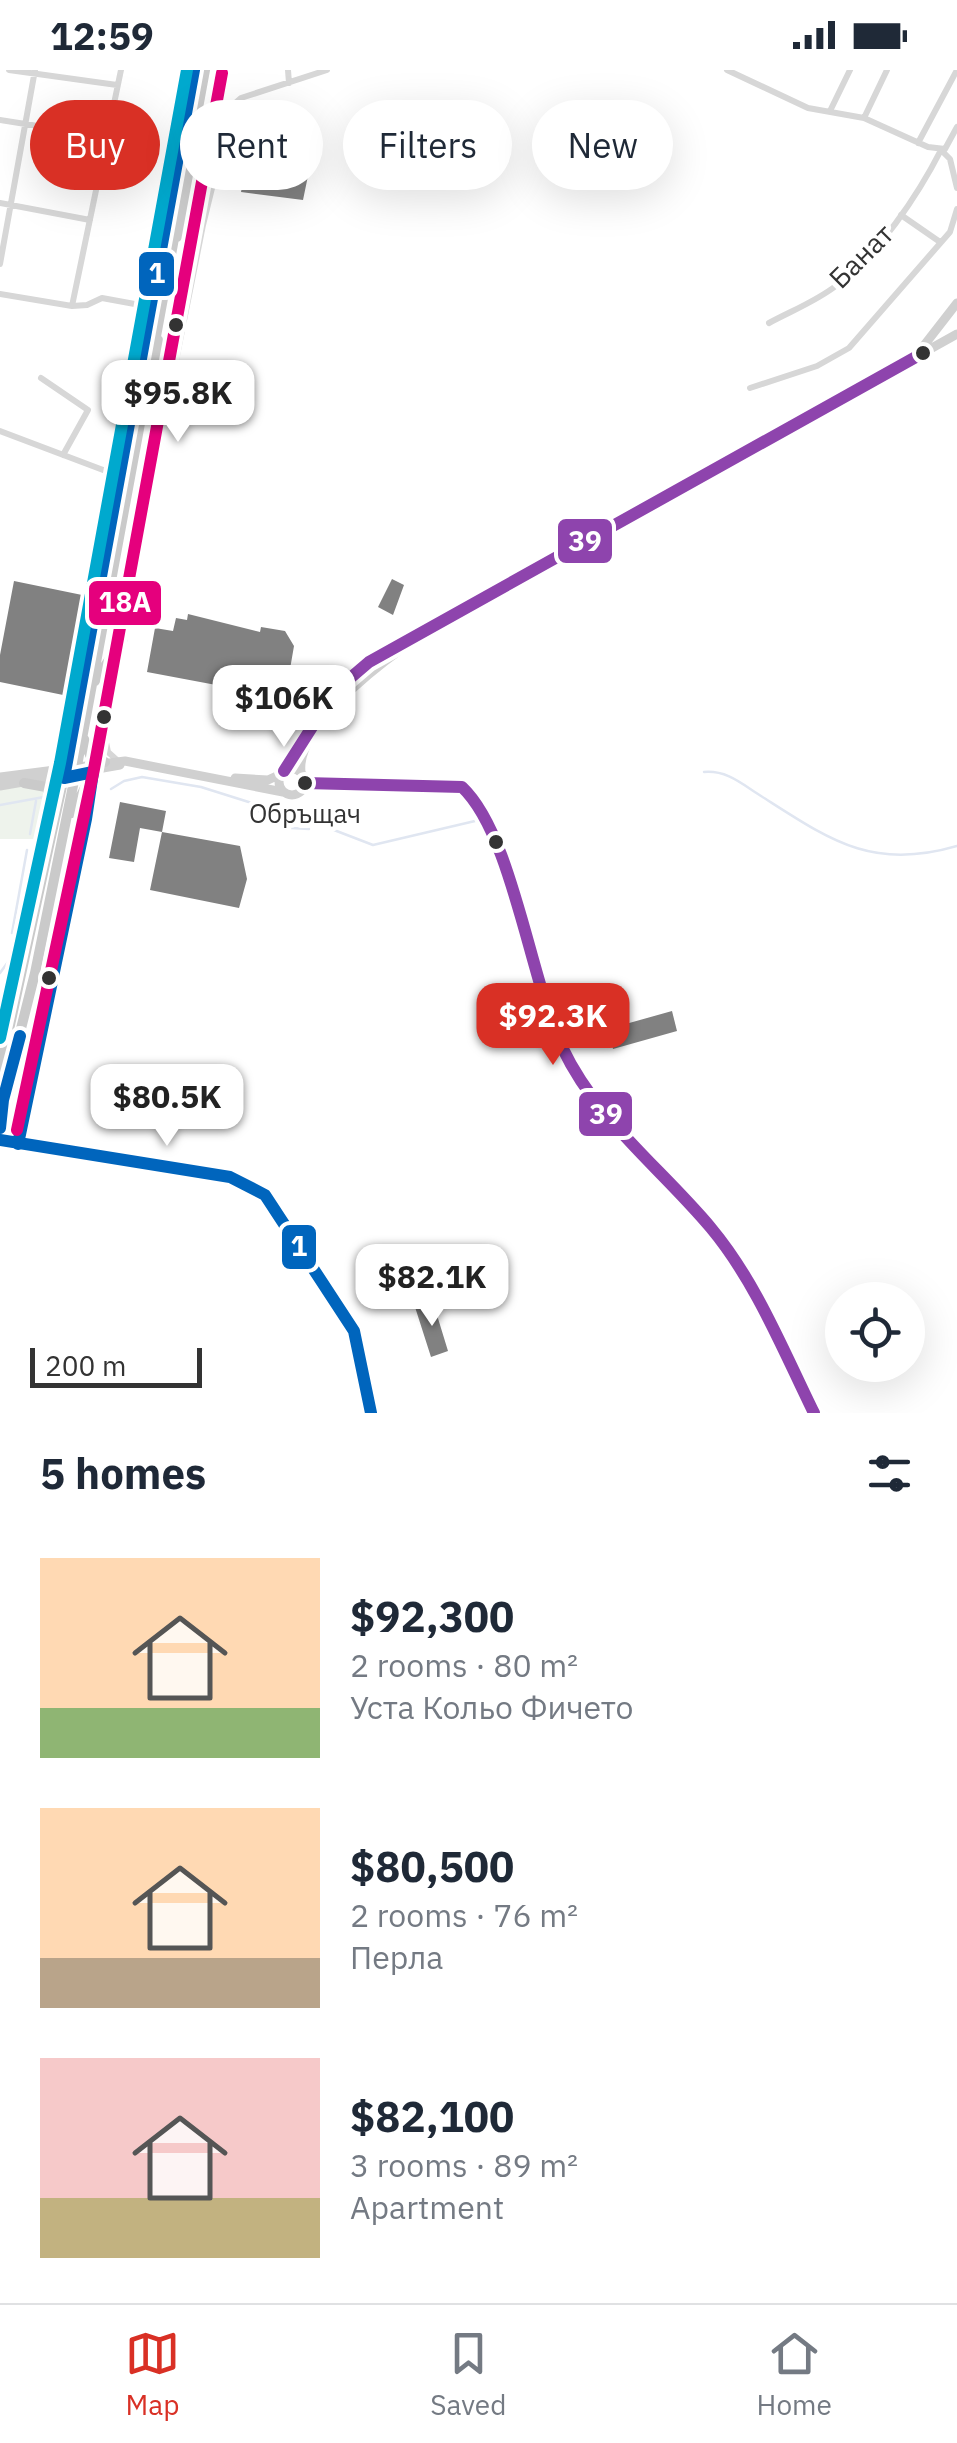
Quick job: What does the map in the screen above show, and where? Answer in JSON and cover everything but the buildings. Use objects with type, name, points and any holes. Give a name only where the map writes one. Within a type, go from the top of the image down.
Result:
[{"type":"main road","points":[[0,1128],[2,1103],[36,972],[62,836],[120,476],[194,70]]},
{"type":"main road","points":[[199,100],[205,70]]},
{"type":"main road","points":[[0,1071],[33,934],[57,807],[83,735],[183,190]]},
{"type":"main road","points":[[173,242],[183,229],[191,190]]},
{"type":"main road","points":[[157,333],[166,414]]},
{"type":"main road","points":[[92,686],[123,638]]},
{"type":"main road","points":[[83,735],[90,755],[106,762]]},
{"type":"main road","points":[[62,836],[93,772]]},
{"type":"main road","points":[[24,783],[46,787],[57,807]]},
{"type":"street","points":[[9,70],[118,85]]},
{"type":"street","points":[[115,100],[120,70]]},
{"type":"street","points":[[288,70],[290,82]]},
{"type":"street","points":[[239,100],[327,70]]},
{"type":"street","points":[[726,70],[808,108],[864,118],[918,143],[957,153]]},
{"type":"street","points":[[830,111],[850,70]]},
{"type":"street","points":[[864,118],[887,70]]},
{"type":"street","points":[[918,143],[957,70]]},
{"type":"street","points":[[0,264],[34,72]]},
{"type":"street","points":[[0,120],[30,125]]},
{"type":"street","name":"Банат","points":[[769,323],[838,285],[902,215],[957,127]]},
{"type":"street","points":[[943,150],[950,158],[957,188]]},
{"type":"street","points":[[72,306],[96,190]]},
{"type":"street","points":[[118,761],[108,752],[105,738],[212,190]]},
{"type":"street","points":[[0,202],[90,220]]},
{"type":"street","name":"Банат","points":[[750,388],[817,366],[848,348],[950,232],[957,208]]},
{"type":"street","points":[[902,215],[940,242]]},
{"type":"street","points":[[0,294],[72,306],[87,306],[102,298],[151,307]]},
{"type":"street","points":[[923,353],[922,348],[957,302]]},
{"type":"street","points":[[283,792],[278,784],[282,772],[342,684],[387,651],[957,334]]},
{"type":"street","points":[[41,378],[88,410],[64,455]]},
{"type":"street","points":[[0,432],[120,476]]},
{"type":"street","points":[[0,786],[118,761],[298,793],[303,778],[303,755],[346,692],[444,620]]},
{"type":"street","points":[[0,777],[93,772],[133,763]]},
{"type":"street","points":[[215,777],[268,780],[294,769],[303,778],[462,787],[477,801],[550,1014],[577,1075],[601,1110],[714,1231],[736,1261],[814,1413]]},
{"type":"street","points":[[0,1140],[230,1177],[258,1188],[354,1331],[366,1371],[371,1413]]},
{"type":"shaded area","points":[[0,777],[39,784],[57,807],[47,833],[35,839],[0,839]]},
{"type":"shaded area","points":[[88,790],[16,1127],[5,1131],[35,1003],[46,976],[79,805]]},
{"type":"waterway","points":[[704,772],[734,779],[809,826],[853,847],[900,855],[957,846]]},
{"type":"waterway","points":[[111,789],[142,777],[201,787],[255,804],[263,818],[291,828],[309,829]]},
{"type":"waterway","points":[[0,805],[44,797]]},
{"type":"waterway","points":[[30,834],[36,801]]},
{"type":"waterway","points":[[334,830],[373,845],[475,821]]},
{"type":"waterway","points":[[12,933],[27,850]]},
{"type":"waterway","points":[[0,973],[8,962]]},
{"type":"transit line","points":[[0,1038],[60,763],[187,70]]},
{"type":"transit line","name":"1","points":[[18,1144],[86,819],[93,772],[64,778],[194,70]]},
{"type":"transit line","name":"18А","points":[[17,1130],[94,769],[222,73]]},
{"type":"transit line","name":"39","points":[[284,771],[335,691],[369,662],[923,353]]},
{"type":"transit line","name":"39","points":[[305,783],[462,787],[494,838],[551,1018],[576,1074],[611,1121],[727,1249],[768,1317],[814,1413]]},
{"type":"transit line","name":"1","points":[[0,1128],[3,1100],[20,1036]]},
{"type":"transit line","name":"1","points":[[0,1140],[230,1177],[265,1195],[354,1331],[371,1413]]},
{"type":"place","name":"Обръщач","points":[[305,783]]}]
